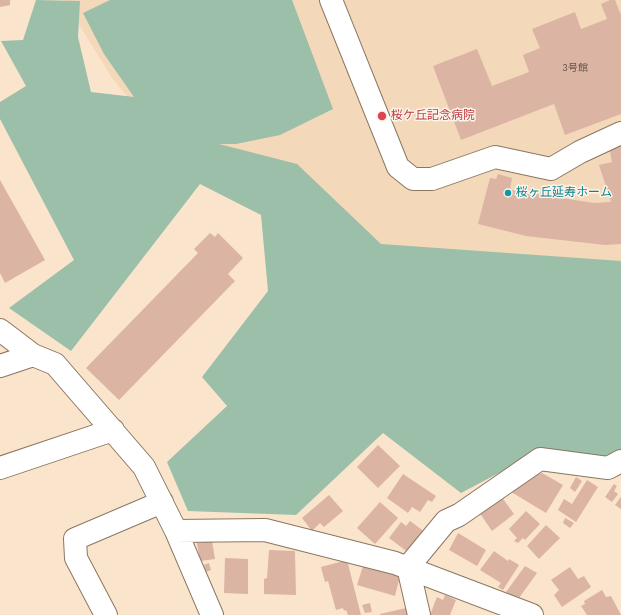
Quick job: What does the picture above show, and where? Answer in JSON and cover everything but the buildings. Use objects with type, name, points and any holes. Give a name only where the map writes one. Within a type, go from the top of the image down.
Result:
[{"type":"street","points":[[331,0],[398,167],[413,180],[432,180],[495,157],[551,169],[580,152],[621,133]]},
{"type":"street","points":[[0,330],[33,355],[55,364],[144,466],[176,531],[212,615]]},
{"type":"street","points":[[0,366],[33,355]]},
{"type":"street","points":[[0,468],[113,430]]},
{"type":"street","points":[[408,566],[446,521],[459,515],[540,459],[608,468],[621,461]]},
{"type":"street","points":[[106,615],[76,558],[75,539],[162,502]]},
{"type":"street","points":[[176,531],[265,530],[408,566],[532,615]]},
{"type":"street","points":[[408,566],[419,615]]},
{"type":"shaded area","name":"桜ケ丘記念病院","points":[[64,0],[621,0],[621,294],[338,241],[174,154],[112,78]]},
{"type":"green space","points":[[36,0],[80,1],[78,37],[91,92],[134,97],[104,54],[83,13],[110,0],[292,0],[333,109],[280,135],[236,144],[219,144],[297,164],[381,244],[621,261],[621,451],[598,461],[544,449],[461,493],[383,433],[296,515],[188,511],[167,462],[227,406],[202,377],[268,291],[261,215],[200,184],[71,351],[9,308],[74,260],[0,119],[0,102],[26,86],[1,41],[23,40]]},
{"type":"place","name":"桜ケ丘記念病院","points":[[382,116]]},
{"type":"place","name":"桜ヶ丘延寿ホーム","points":[[508,193]]}]
